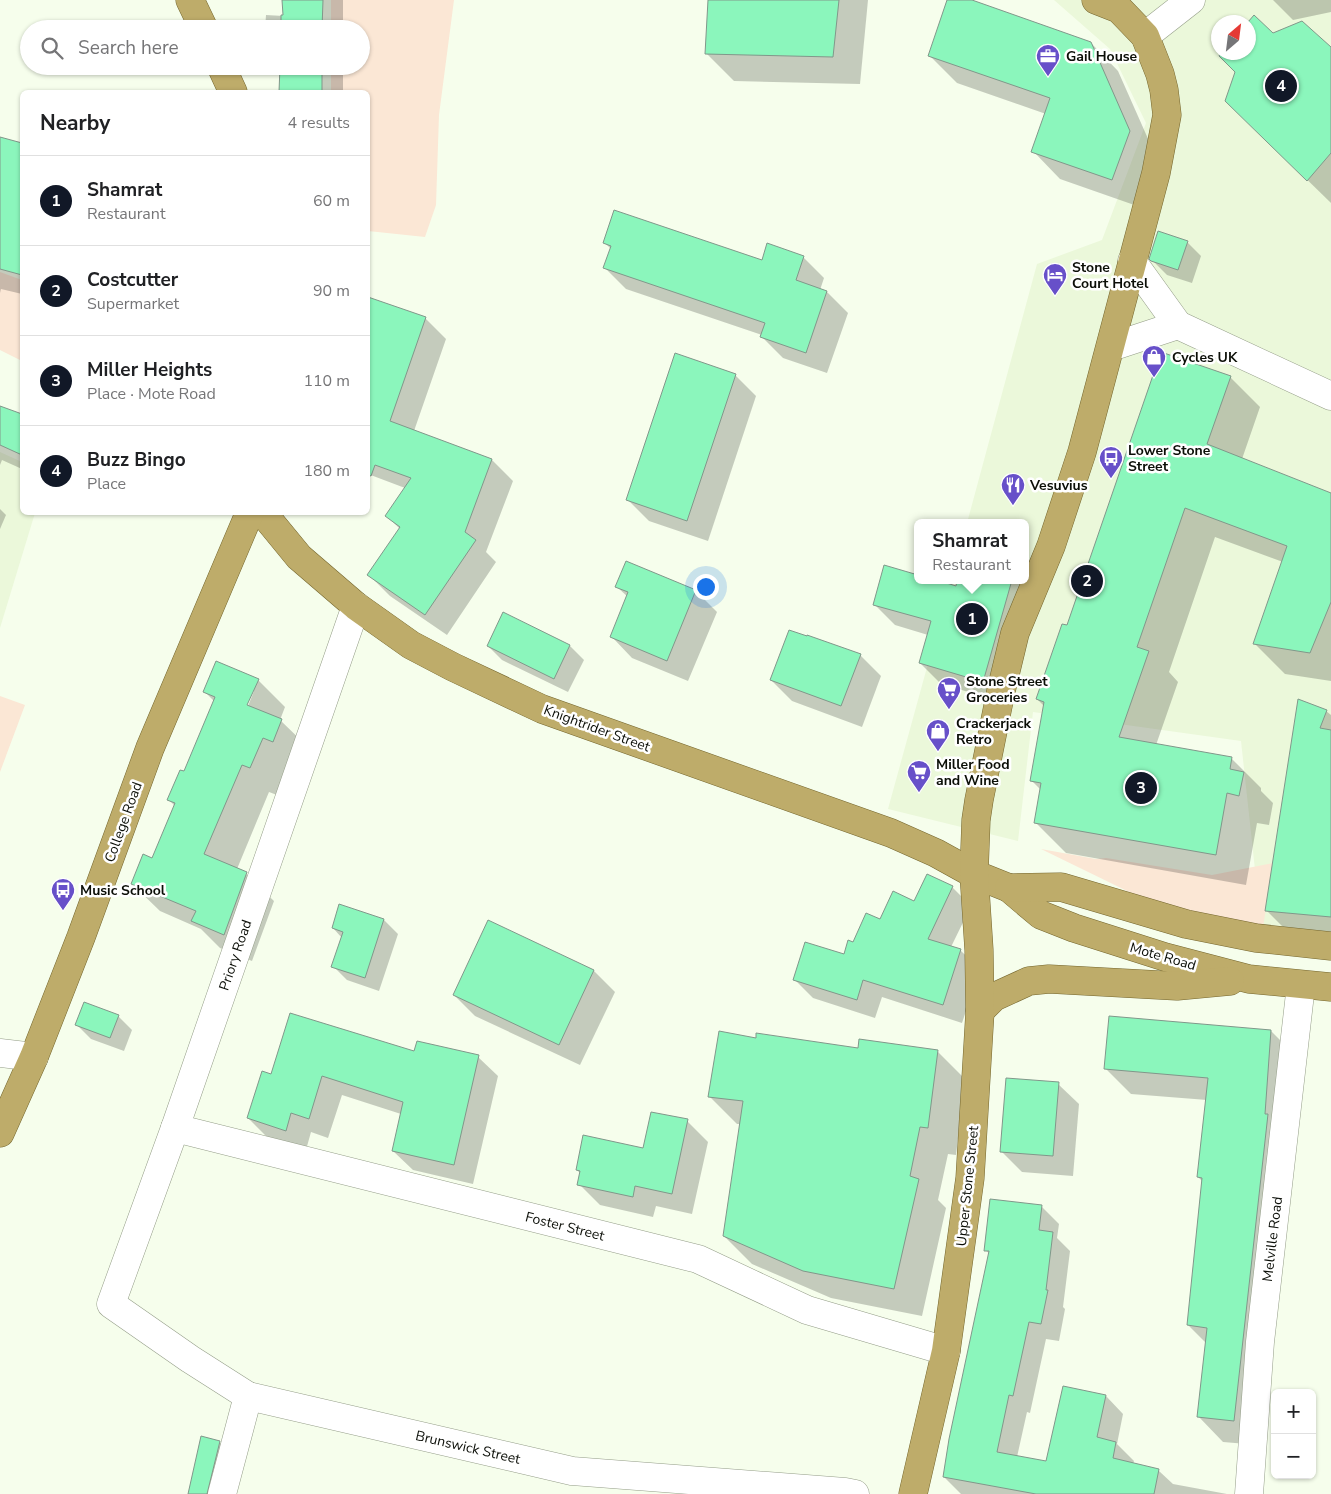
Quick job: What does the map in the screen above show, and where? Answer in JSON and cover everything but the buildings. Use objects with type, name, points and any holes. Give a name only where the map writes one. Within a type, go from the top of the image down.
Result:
[{"type":"highway","points":[[190,0],[200,20]]},
{"type":"highway","points":[[974,874],[978,810],[1001,691],[1015,634],[1052,546],[1082,452],[1156,173],[1167,115],[1160,74],[1145,36],[1119,9],[1096,0]]},
{"type":"highway","points":[[226,75],[233,90]]},
{"type":"highway","name":"College Road","points":[[0,1133],[34,1057],[81,937],[150,748],[249,515]]},
{"type":"highway","name":"Knightrider Street","points":[[264,515],[299,557],[356,606],[411,645],[453,667],[542,709],[891,833],[936,853],[974,874]]},
{"type":"highway","name":"Mote Road","points":[[974,874],[1009,888],[1041,916],[1165,957],[1248,979],[1331,987]]},
{"type":"highway","name":"Upper Stone Street","points":[[917,1493],[946,1351],[970,1178],[980,1011],[979,950],[974,874]]},
{"type":"highway","name":"Mote Road","points":[[1009,888],[1061,887],[1194,925],[1256,938],[1331,946]]},
{"type":"highway","points":[[980,1011],[994,997],[1029,981],[1049,979],[1177,986],[1248,979]]},
{"type":"street","points":[[1145,36],[1191,0]]},
{"type":"street","points":[[1132,261],[1178,325],[1331,396]]},
{"type":"street","points":[[1110,347],[1178,325]]},
{"type":"street","name":"Priory Road","points":[[111,1304],[175,1128],[356,606]]},
{"type":"street","name":"Melville Road","points":[[1249,1494],[1260,1342],[1301,985]]},
{"type":"street","points":[[0,1054],[34,1057]]},
{"type":"street","name":"Foster Street","points":[[175,1128],[698,1260],[807,1310],[946,1351]]},
{"type":"street","name":"Brunswick Street","points":[[111,1304],[190,1359],[248,1396],[572,1472],[826,1490],[854,1494]]},
{"type":"street","points":[[222,1494],[248,1396]]},
{"type":"shaded area","points":[[331,0],[454,0],[439,115],[436,205],[425,237],[370,231],[370,90],[331,90],[331,75],[370,75],[370,20],[331,20]]},
{"type":"shaded area","points":[[1054,0],[1331,0],[1331,931],[1262,934],[1241,741],[1033,712],[1018,841],[888,809],[950,584],[1029,584],[1029,519],[968,519],[1037,264],[1102,240],[1146,123],[1110,49]]},
{"type":"shaded area","points":[[0,272],[20,279],[20,360],[0,350]]},
{"type":"shaded area","points":[[0,452],[20,461],[20,515],[34,515],[0,628]]},
{"type":"shaded area","points":[[0,696],[25,705],[0,772]]},
{"type":"shaded area","points":[[1041,849],[1096,859],[1106,858],[1212,875],[1273,863],[1262,934],[1164,909]]},
{"type":"place","name":"Gail House","points":[[1048,77]]},
{"type":"place","name":"Buzz Bingo","points":[[1281,86]]},
{"type":"place","name":"Stone Court Hotel","points":[[1055,296]]},
{"type":"place","name":"Cycles UK","points":[[1154,378]]},
{"type":"place","name":"Lower Stone Street","points":[[1111,479]]},
{"type":"place","name":"Vesuvius","points":[[1013,506]]},
{"type":"place","name":"Costcutter","points":[[1087,581]]},
{"type":"place","name":"Shamrat","points":[[972,619]]},
{"type":"place","name":"Stone Street Groceries","points":[[949,710]]},
{"type":"place","name":"Crackerjack Retro","points":[[938,752]]},
{"type":"place","name":"Miller Heights","points":[[1141,788]]},
{"type":"place","name":"Miller Food and Wine","points":[[919,793]]},
{"type":"place","name":"Music School","points":[[63,911]]}]
